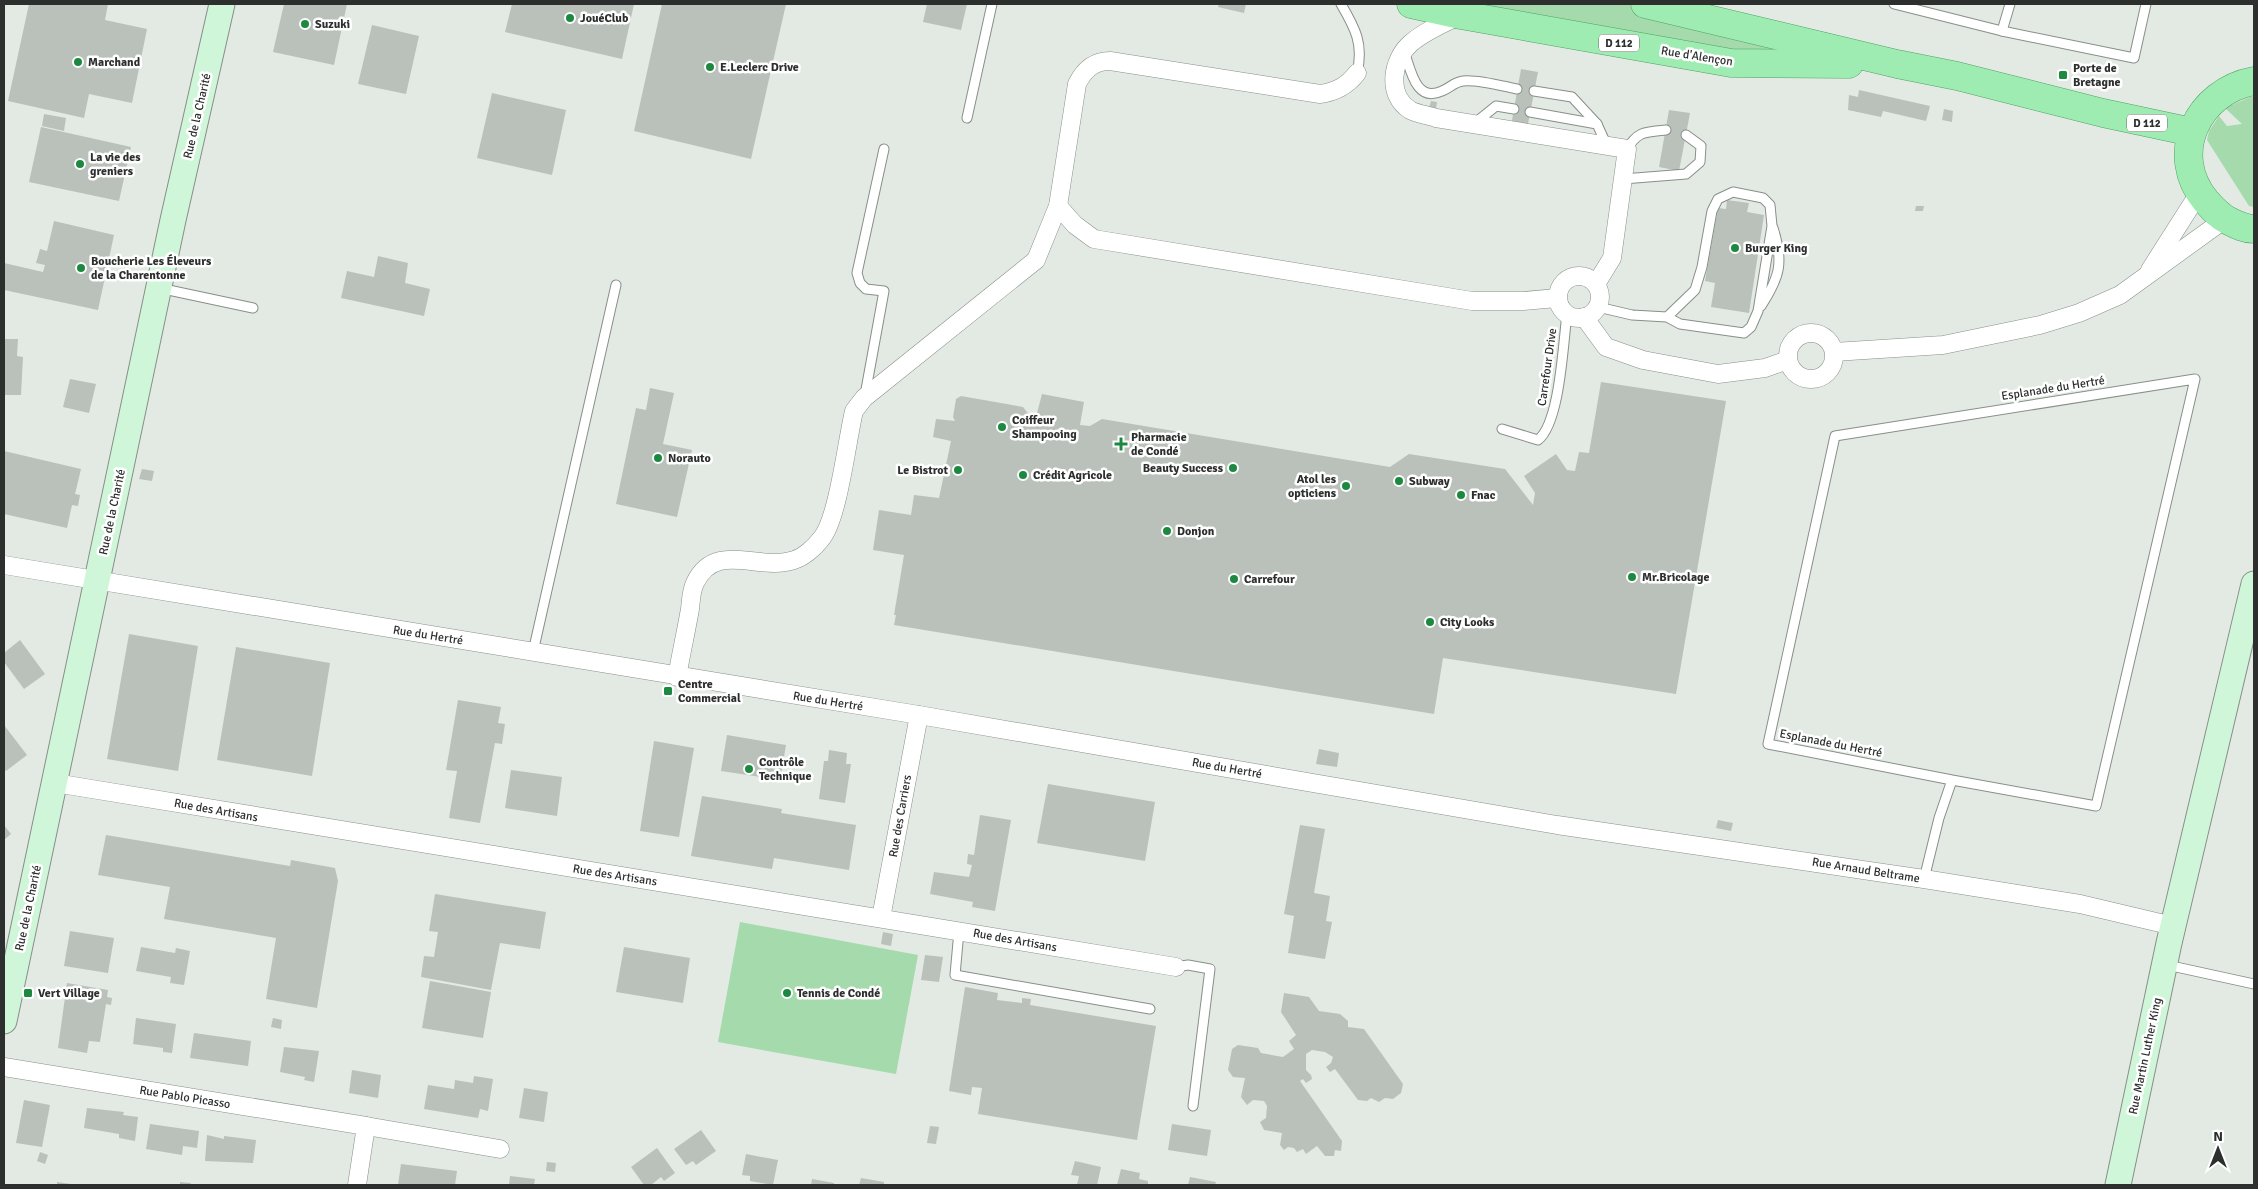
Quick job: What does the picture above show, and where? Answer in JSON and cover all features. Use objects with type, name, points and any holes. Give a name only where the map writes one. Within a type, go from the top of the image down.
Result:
[{"type":"main road","name":"Rue d'Alençon","points":[[1411,4],[1461,15],[1731,63],[1897,64]]},
{"type":"main road","name":"Rue d'Alençon","points":[[1645,4],[1897,64],[1957,76],[2103,113],[2192,132]]},
{"type":"main road","points":[[2254,81],[2230,88],[2217,96],[2198,119],[2192,132],[2189,158],[2191,174],[2199,193],[2214,210],[2225,219],[2237,225],[2254,229]]},
{"type":"street","name":"Rue de la Charité","points":[[4,1021],[159,288],[222,4]]},
{"type":"street","points":[[1461,15],[1424,34],[1404,51],[1392,77],[1397,94],[1409,109],[1436,118],[1627,149],[1612,258],[1596,284]]},
{"type":"street","points":[[677,677],[694,584],[704,568],[715,561],[726,559],[774,564],[795,560],[811,550],[823,538],[832,520],[854,411],[864,398],[1036,260],[1050,230],[1058,206],[1077,84],[1087,68],[1094,64],[1110,61],[1320,94],[1333,92],[1344,87],[1358,72]]},
{"type":"street","points":[[2146,276],[2199,193]]},
{"type":"street","points":[[1058,206],[1076,225],[1094,239],[1472,301],[1523,301],[1558,298]]},
{"type":"street","points":[[1834,352],[1943,345],[2040,325],[2079,313],[2112,299],[2225,219]]},
{"type":"street","points":[[1575,316],[1594,312],[1598,307],[1600,295],[1596,284],[1586,277],[1573,276],[1561,284],[1558,298],[1562,310],[1575,316],[1606,347],[1643,360],[1718,374],[1765,368],[1788,360]]},
{"type":"street","points":[[1807,333],[1821,335],[1827,339],[1834,352],[1831,367],[1826,373],[1811,379],[1796,374],[1788,360],[1788,353],[1794,340],[1807,333]]},
{"type":"street","name":"Rue du Hertré","points":[[4,565],[97,582],[918,715],[1558,824]]},
{"type":"street","name":"Rue Martin Luther King","points":[[2118,1185],[2173,926],[2254,584]]},
{"type":"street","name":"Rue des Carriers","points":[[882,918],[918,715]]},
{"type":"street","name":"Rue des Artisans","points":[[55,783],[1176,967]]},
{"type":"street","name":"Rue Arnaud Beltrame","points":[[1558,824],[2080,904],[2173,926]]},
{"type":"street","name":"Rue Pablo Picasso","points":[[4,1067],[500,1149]]},
{"type":"street","points":[[357,1185],[366,1126]]},
{"type":"street","points":[[2123,1160],[2126,1185]]},
{"type":"lane","points":[[967,118],[992,4]]},
{"type":"lane","points":[[1341,4],[1356,30],[1361,57],[1358,72]]},
{"type":"lane","points":[[1894,4],[2002,31],[2134,58],[2146,4]]},
{"type":"lane","points":[[2002,31],[2010,4]]},
{"type":"lane","points":[[1404,51],[1418,88],[1423,93],[1434,95],[1455,83],[1465,80],[1517,89]]},
{"type":"lane","points":[[1534,91],[1572,98],[1597,124],[1607,146]]},
{"type":"lane","points":[[1474,125],[1496,106],[1514,109]]},
{"type":"lane","points":[[1530,112],[1597,124]]},
{"type":"lane","points":[[1627,149],[1634,138],[1645,132],[1666,130]]},
{"type":"lane","points":[[1624,180],[1642,180],[1686,174],[1700,162],[1701,146],[1686,135]]},
{"type":"lane","points":[[864,398],[884,292],[866,289],[860,283],[857,273],[884,149]]},
{"type":"lane","points":[[1598,307],[1632,315],[1667,317],[1680,324],[1744,333],[1752,327],[1758,311],[1777,280],[1780,263],[1780,248],[1772,226],[1770,205],[1763,198],[1733,192],[1718,199],[1712,212],[1702,267],[1695,290],[1667,317]]},
{"type":"lane","points":[[1758,311],[1772,226]]},
{"type":"lane","points":[[533,652],[616,285]]},
{"type":"lane","points":[[159,288],[253,308]]},
{"type":"lane","name":"Carrefour Drive","points":[[1502,429],[1538,440],[1546,434],[1554,412],[1575,316]]},
{"type":"lane","name":"Esplanade du Hertré","points":[[2195,378],[2096,806],[1952,780],[1768,744],[1835,436],[2195,378]]},
{"type":"lane","points":[[1924,879],[1939,818],[1952,780]]},
{"type":"lane","points":[[959,931],[955,975],[1150,1009]]},
{"type":"lane","points":[[1176,967],[1188,964],[1210,969],[1193,1106]]},
{"type":"lane","points":[[2165,964],[2254,984]]},
{"type":"green space","points":[[1472,4],[1626,4],[1775,37],[1776,49],[1774,53],[1768,53],[1720,48]]},
{"type":"green space","points":[[2254,97],[2254,207],[2249,206],[2207,140],[2209,131],[2219,116],[2227,126],[2242,124],[2225,108]]},
{"type":"green space","name":"Tennis de Condé","points":[[740,922],[918,955],[896,1074],[718,1042]]},
{"type":"building","name":"Marchand","points":[[29,4],[108,4],[105,20],[147,29],[132,103],[89,94],[84,118],[8,101]]},
{"type":"building","points":[[284,4],[347,4],[334,65],[273,52]]},
{"type":"building","name":"JouéClub","points":[[512,4],[634,4],[622,59],[505,32]]},
{"type":"building","name":"E.Leclerc Drive","points":[[662,4],[786,4],[751,159],[634,131]]},
{"type":"building","points":[[927,4],[967,4],[961,30],[923,22]]},
{"type":"building","points":[[1219,4],[1246,4],[1244,13],[1218,7]]},
{"type":"building","points":[[372,25],[419,36],[406,94],[358,84]]},
{"type":"building","points":[[1521,69],[1538,72],[1527,129],[1511,126]]},
{"type":"building","points":[[1859,90],[1930,106],[1926,121],[1883,111],[1881,117],[1848,110],[1849,95],[1858,97]]},
{"type":"building","points":[[492,93],[566,110],[552,175],[477,158]]},
{"type":"building","points":[[1431,101],[1437,102],[1436,109],[1429,108]]},
{"type":"building","points":[[1944,109],[1953,111],[1952,122],[1942,120]]},
{"type":"building","points":[[1669,110],[1690,113],[1679,171],[1659,167]]},
{"type":"building","points":[[44,114],[66,118],[64,131],[42,126]]},
{"type":"building","name":"La vie des greniers","points":[[41,127],[131,147],[119,201],[29,182]]},
{"type":"building","name":"Burger King","points":[[1727,200],[1749,203],[1747,212],[1764,215],[1749,313],[1711,307],[1715,283],[1705,281],[1718,208],[1726,209]]},
{"type":"building","points":[[1916,206],[1924,206],[1923,211],[1915,211]]},
{"type":"building","points":[[54,221],[114,235],[98,310],[4,290],[4,263],[43,272],[45,265],[36,263],[40,249],[47,251]]},
{"type":"building","points":[[378,256],[408,263],[405,283],[430,289],[424,316],[341,298],[347,271],[374,277]]},
{"type":"building","points":[[4,339],[18,339],[17,356],[23,357],[21,395],[4,395]]},
{"type":"building","points":[[70,379],[96,384],[89,413],[63,407]]},
{"type":"building","name":"Carrefour","points":[[1601,382],[1726,401],[1676,694],[1443,658],[1434,714],[894,625],[904,555],[873,550],[879,510],[911,515],[914,495],[939,498],[951,441],[933,437],[936,419],[955,421],[953,417],[956,399],[961,396],[1023,407],[1030,416],[1036,417],[1042,394],[1084,402],[1080,425],[1090,426],[1102,419],[1390,467],[1409,454],[1505,469],[1533,505],[1535,493],[1524,476],[1556,454],[1567,470],[1575,471],[1579,452],[1589,453]]},
{"type":"building","name":"Norauto","points":[[650,388],[674,393],[663,444],[692,450],[677,517],[616,504],[636,408],[646,410]]},
{"type":"building","points":[[4,451],[81,469],[75,494],[80,495],[78,506],[72,505],[67,528],[4,514]]},
{"type":"building","points":[[142,469],[154,471],[152,481],[139,479]]},
{"type":"building","points":[[129,634],[198,646],[178,771],[107,759]]},
{"type":"building","points":[[20,640],[45,674],[24,689],[4,662],[4,653]]},
{"type":"building","points":[[236,647],[330,663],[312,776],[217,760]]},
{"type":"building","points":[[458,700],[501,707],[498,723],[505,724],[502,744],[495,743],[480,823],[449,818],[457,771],[446,770]]},
{"type":"building","points":[[4,725],[27,755],[6,771],[4,769]]},
{"type":"building","points":[[727,735],[786,745],[780,780],[721,771]]},
{"type":"building","points":[[654,741],[694,748],[679,837],[640,831]]},
{"type":"building","points":[[1319,749],[1339,753],[1337,767],[1316,764]]},
{"type":"building","points":[[829,750],[847,753],[846,764],[851,764],[845,803],[819,799],[824,761],[828,761]]},
{"type":"building","points":[[511,770],[562,777],[557,816],[505,808]]},
{"type":"building","points":[[1048,784],[1155,802],[1145,861],[1037,843]]},
{"type":"building","points":[[702,796],[782,809],[781,813],[856,825],[849,870],[774,858],[772,869],[691,856]]},
{"type":"building","points":[[980,815],[1011,820],[995,911],[972,907],[973,902],[930,894],[934,872],[969,877],[972,865],[967,864],[968,854],[974,855]]},
{"type":"building","points":[[1718,820],[1733,823],[1731,831],[1716,828]]},
{"type":"building","points":[[4,825],[11,834],[4,840]]},
{"type":"building","points":[[1300,825],[1325,829],[1314,893],[1330,896],[1326,921],[1332,922],[1325,959],[1288,953],[1294,916],[1284,914]]},
{"type":"building","points":[[106,835],[290,866],[291,860],[335,868],[338,881],[317,1008],[266,999],[276,938],[164,919],[170,887],[98,875]]},
{"type":"building","points":[[435,894],[546,912],[540,949],[500,943],[491,990],[421,977],[424,956],[434,957],[438,932],[429,931]]},
{"type":"building","points":[[70,931],[114,938],[108,973],[64,966]]},
{"type":"building","points":[[883,932],[893,934],[891,946],[881,944]]},
{"type":"building","points":[[141,947],[175,953],[176,948],[190,951],[184,985],[170,983],[171,977],[136,971]]},
{"type":"building","points":[[624,947],[690,958],[683,1003],[616,992]]},
{"type":"building","points":[[925,955],[943,957],[939,982],[921,980]]},
{"type":"building","points":[[430,981],[491,992],[483,1038],[422,1028]]},
{"type":"building","points":[[67,983],[108,990],[107,997],[112,998],[111,1005],[106,1004],[100,1042],[89,1041],[87,1053],[58,1048]]},
{"type":"building","points":[[965,987],[998,993],[997,1000],[1022,1003],[1022,998],[1031,999],[1030,1005],[1156,1026],[1137,1140],[978,1114],[982,1088],[972,1087],[971,1095],[949,1091]]},
{"type":"building","points":[[1284,993],[1309,997],[1319,1011],[1340,1014],[1348,1021],[1348,1027],[1364,1029],[1403,1084],[1401,1093],[1393,1099],[1385,1098],[1379,1102],[1371,1098],[1367,1101],[1358,1100],[1335,1069],[1330,1072],[1326,1067],[1331,1063],[1333,1057],[1325,1052],[1312,1050],[1306,1054],[1306,1070],[1312,1079],[1306,1083],[1303,1079],[1300,1081],[1342,1141],[1341,1151],[1335,1150],[1334,1156],[1325,1156],[1317,1146],[1306,1154],[1303,1149],[1297,1152],[1294,1148],[1288,1147],[1284,1150],[1280,1145],[1282,1133],[1264,1130],[1260,1122],[1266,1118],[1267,1106],[1264,1101],[1253,1100],[1247,1105],[1241,1097],[1245,1078],[1233,1077],[1228,1070],[1232,1049],[1238,1045],[1258,1048],[1261,1053],[1283,1057],[1294,1049],[1289,1041],[1296,1035],[1281,1012]]},
{"type":"building","points":[[136,1018],[176,1024],[172,1053],[163,1052],[163,1048],[133,1044]]},
{"type":"building","points":[[273,1018],[282,1020],[281,1029],[271,1027]]},
{"type":"building","points":[[194,1033],[251,1041],[248,1066],[190,1058]]},
{"type":"building","points":[[284,1047],[319,1051],[314,1082],[304,1080],[305,1077],[280,1072]]},
{"type":"building","points":[[352,1070],[381,1075],[378,1098],[349,1093]]},
{"type":"building","points":[[474,1076],[493,1079],[488,1111],[480,1109],[478,1118],[424,1109],[428,1085],[454,1089],[455,1080],[473,1083]]},
{"type":"building","points":[[524,1088],[548,1092],[544,1122],[519,1118]]},
{"type":"building","points":[[24,1100],[50,1105],[42,1147],[16,1143]]},
{"type":"building","points":[[87,1108],[124,1112],[123,1115],[138,1117],[135,1141],[119,1138],[119,1134],[84,1128]]},
{"type":"building","points":[[150,1124],[199,1131],[197,1148],[183,1146],[182,1155],[146,1149]]},
{"type":"building","points":[[1172,1124],[1211,1130],[1207,1156],[1168,1150]]},
{"type":"building","points":[[930,1126],[939,1127],[936,1144],[927,1143]]},
{"type":"building","points":[[701,1130],[716,1151],[696,1165],[693,1161],[686,1165],[674,1149]]},
{"type":"building","points":[[207,1135],[224,1139],[224,1136],[256,1140],[253,1163],[205,1161]]},
{"type":"building","points":[[657,1148],[675,1173],[664,1181],[661,1177],[651,1185],[644,1185],[631,1167]]},
{"type":"building","points":[[40,1152],[48,1155],[45,1164],[37,1161]]},
{"type":"building","points":[[746,1154],[778,1160],[773,1185],[750,1181],[750,1176],[742,1175]]},
{"type":"building","points":[[1075,1161],[1101,1167],[1097,1185],[1077,1185],[1079,1176],[1071,1175]]},
{"type":"building","points":[[547,1162],[556,1163],[555,1172],[546,1171]]},
{"type":"building","points":[[401,1164],[457,1171],[455,1185],[398,1185]]},
{"type":"building","points":[[1121,1169],[1140,1173],[1139,1179],[1148,1181],[1148,1185],[1117,1185]]},
{"type":"building","points":[[510,1176],[535,1179],[534,1185],[509,1185]]},
{"type":"building","points":[[1190,1177],[1216,1182],[1215,1185],[1188,1185]]},
{"type":"building","points":[[861,1178],[884,1182],[884,1185],[859,1185]]},
{"type":"building","points":[[812,1179],[834,1183],[834,1185],[811,1185]]},
{"type":"building","points":[[57,1182],[71,1184],[71,1185],[57,1185]]},
{"type":"building","points":[[180,1182],[191,1183],[190,1185],[180,1185]]},
{"type":"place","name":"JouéClub","points":[[570,18]]},
{"type":"place","name":"Suzuki","points":[[305,24]]},
{"type":"place","name":"Marchand","points":[[78,62]]},
{"type":"place","name":"E.Leclerc Drive","points":[[710,67]]},
{"type":"place","name":"Porte de Bretagne","points":[[2063,75]]},
{"type":"place","name":"La vie des greniers","points":[[80,164]]},
{"type":"place","name":"Burger King","points":[[1735,248]]},
{"type":"place","name":"Boucherie Les Éleveurs de la Charentonne","points":[[81,268]]},
{"type":"place","name":"Coiffeur Shampooing","points":[[1002,427]]},
{"type":"place","name":"Pharmacie de Condé","points":[[1121,444]]},
{"type":"place","name":"Norauto","points":[[658,458]]},
{"type":"place","name":"Beauty Success","points":[[1233,468]]},
{"type":"place","name":"Le Bistrot","points":[[958,470]]},
{"type":"place","name":"Crédit Agricole","points":[[1023,475]]},
{"type":"place","name":"Subway","points":[[1399,481]]},
{"type":"place","name":"Atol les opticiens","points":[[1346,486]]},
{"type":"place","name":"Fnac","points":[[1461,495]]},
{"type":"place","name":"Donjon","points":[[1167,531]]},
{"type":"place","name":"Mr.Bricolage","points":[[1632,577]]},
{"type":"place","name":"Carrefour","points":[[1234,579]]},
{"type":"place","name":"City Looks","points":[[1430,622]]},
{"type":"place","name":"Centre Commercial","points":[[668,691]]},
{"type":"place","name":"Contrôle Technique","points":[[749,769]]},
{"type":"place","name":"Vert Village","points":[[28,993]]},
{"type":"place","name":"Tennis de Condé","points":[[787,993]]}]
